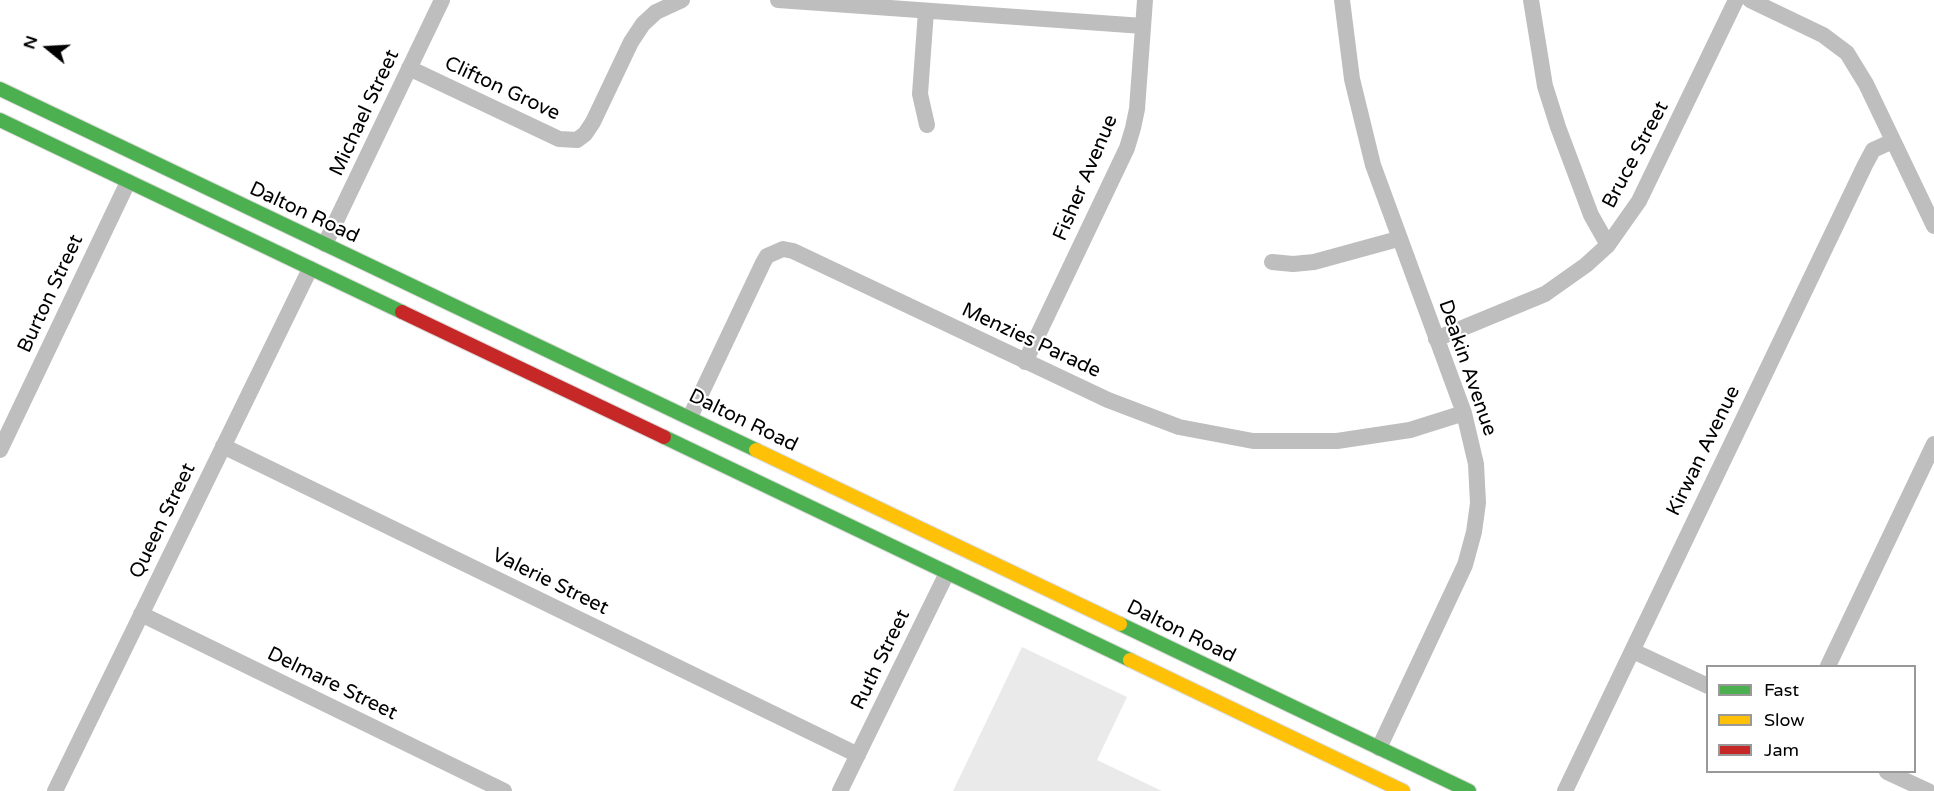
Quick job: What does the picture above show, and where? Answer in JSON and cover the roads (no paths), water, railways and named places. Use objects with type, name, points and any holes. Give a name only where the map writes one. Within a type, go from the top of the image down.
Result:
[{"type":"main road","name":"Dalton Road","points":[[0,89],[1468,791]]},
{"type":"main road","points":[[0,120],[1403,791]]},
{"type":"main road","name":"Burton Street","points":[[128,182],[140,156]]},
{"type":"main road","name":"Ruth Street","points":[[947,573],[959,547]]},
{"type":"main road","name":"Deakin Avenue","points":[[1366,773],[1379,748]]},
{"type":"street","name":"Michael Street","points":[[325,244],[442,0]]},
{"type":"street","name":"Clifton Grove","points":[[409,69],[558,139],[577,140],[585,134],[593,122],[643,24],[656,12],[682,0]]},
{"type":"street","points":[[778,0],[1143,26]]},
{"type":"street","name":"Fisher Avenue","points":[[1025,362],[1127,148],[1137,109],[1145,0]]},
{"type":"street","name":"Deakin Avenue","points":[[1342,0],[1361,121],[1398,239],[1464,413],[1476,464],[1478,503],[1474,532],[1455,589],[1379,748]]},
{"type":"street","points":[[1531,0],[1543,76],[1558,127],[1592,215],[1608,245]]},
{"type":"street","name":"Bruce Street","points":[[1436,339],[1545,294],[1586,266],[1608,245],[1639,201],[1736,0]]},
{"type":"street","points":[[1750,0],[1823,35],[1847,53],[1856,65],[1934,226]]},
{"type":"street","points":[[926,11],[920,94],[927,125]]},
{"type":"street","name":"Kirwan Avenue","points":[[1565,791],[1865,165],[1873,150],[1893,141]]},
{"type":"street","name":"Burton Street","points":[[0,450],[128,182]]},
{"type":"street","points":[[1272,262],[1293,264],[1314,262],[1398,239]]},
{"type":"street","name":"Menzies Parade","points":[[690,417],[763,263],[767,256],[783,249],[793,251],[1139,414],[1188,429],[1253,441],[1293,443],[1369,437],[1410,430],[1464,413]]},
{"type":"street","name":"Queen Street","points":[[62,789],[141,615],[310,269]]},
{"type":"street","points":[[1828,665],[1934,444]]},
{"type":"street","name":"Valerie Street","points":[[223,446],[858,755]]},
{"type":"street","name":"Ruth Street","points":[[840,791],[947,573]]},
{"type":"street","name":"Delmare Street","points":[[141,615],[504,791]]},
{"type":"street","points":[[1632,651],[1706,686]]},
{"type":"street","points":[[1891,773],[1928,791]]}]
